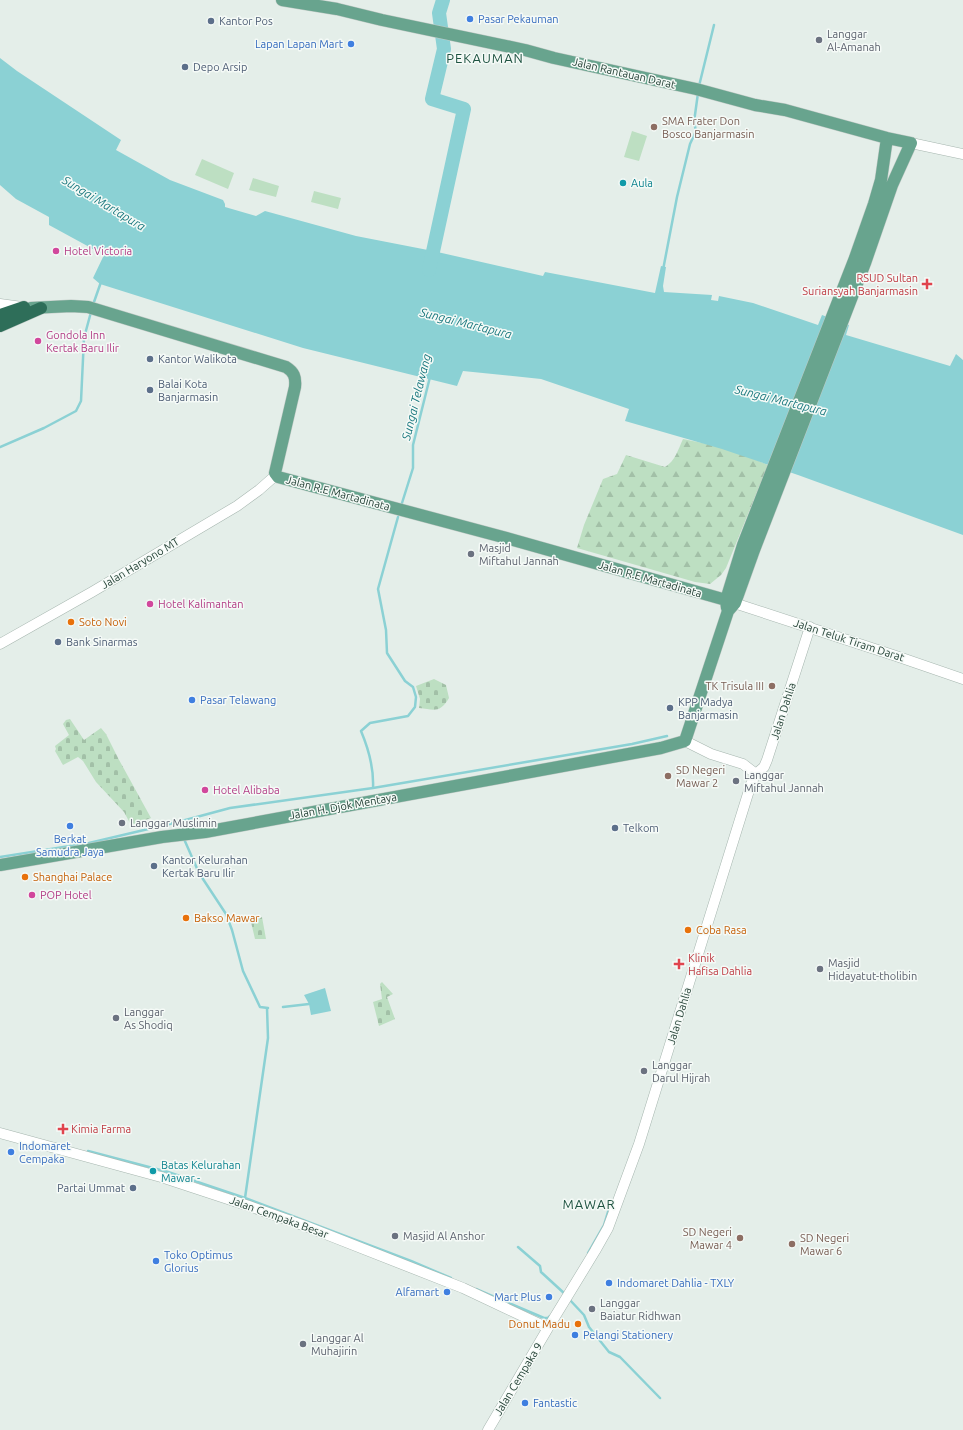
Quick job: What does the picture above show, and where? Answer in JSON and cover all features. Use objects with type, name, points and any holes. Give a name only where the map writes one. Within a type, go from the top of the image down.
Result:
[{"type":"highway","points":[[0,315],[24,308]]},
{"type":"highway","points":[[0,326],[41,308]]},
{"type":"main road","name":"Jalan Rantauan Darat","points":[[282,0],[337,9],[526,50],[554,58],[696,89],[755,105],[785,110],[887,138],[912,142]]},
{"type":"main road","points":[[860,260],[881,180],[887,138]]},
{"type":"main road","points":[[685,741],[749,548],[860,260],[912,142]]},
{"type":"main road","name":"Jalan R.E Martadinata","points":[[24,308],[71,306],[88,307],[281,364],[291,370],[295,377],[295,387],[276,475],[278,477],[499,536],[730,604]]},
{"type":"main road","name":"Jalan H. Djok Mentaya","points":[[0,865],[162,837],[213,831],[661,748],[685,741]]},
{"type":"street","name":"Jalan Rantauan Darat","points":[[912,142],[963,154]]},
{"type":"street","name":"Jalan R.E Martadinata","points":[[0,304],[24,308]]},
{"type":"street","name":"Jalan Haryono MT","points":[[0,644],[60,611],[238,506],[276,475]]},
{"type":"street","name":"Jalan Teluk Tiram Darat","points":[[730,604],[810,627],[963,679]]},
{"type":"street","name":"Jalan Dahlia","points":[[548,1328],[596,1251],[608,1228],[634,1158],[751,784],[756,774],[764,767],[767,760],[810,627]]},
{"type":"street","points":[[685,741],[694,747],[711,754],[743,764],[756,774]]},
{"type":"street","name":"Jalan Cempaka Besar","points":[[0,1133],[161,1177],[250,1206],[463,1288],[548,1328]]},
{"type":"street","name":"Jalan Cempaka 9","points":[[488,1430],[548,1328]]},
{"type":"green space","points":[[632,131],[647,136],[639,161],[624,157]]},
{"type":"green space","points":[[202,159],[234,173],[228,189],[195,175]]},
{"type":"green space","points":[[253,178],[279,186],[276,197],[249,190]]},
{"type":"green space","points":[[314,191],[341,198],[338,209],[311,202]]},
{"type":"green space","points":[[683,439],[727,448],[768,465],[726,568],[721,575],[710,584],[695,582],[577,548],[584,525],[603,479],[617,474],[626,455],[665,467],[674,458]]},
{"type":"green space","points":[[434,679],[446,685],[449,698],[443,706],[437,709],[419,708],[420,699],[416,686]]},
{"type":"green space","points":[[70,719],[84,740],[101,728],[106,734],[151,818],[131,825],[124,812],[96,782],[83,761],[78,757],[63,765],[55,751],[55,746],[69,735],[63,724],[66,720]]},
{"type":"green space","points":[[262,917],[266,939],[255,939],[251,922]]},
{"type":"green space","points":[[382,982],[393,994],[387,997],[395,1019],[379,1026],[373,1002],[382,999],[380,984]]},
{"type":"water","name":"Sungai Martapura","points":[[0,58],[17,71],[121,140],[116,150],[170,180],[223,200],[225,207],[256,216],[265,211],[356,236],[433,251],[543,276],[545,272],[655,293],[661,266],[666,267],[663,286],[664,292],[712,295],[711,300],[718,301],[719,296],[753,303],[818,325],[822,315],[849,325],[846,335],[950,366],[956,354],[963,360],[963,535],[722,449],[625,421],[629,409],[541,379],[463,371],[457,386],[303,348],[100,284],[93,278],[104,255],[49,225],[49,217],[16,199],[0,185]]},
{"type":"water","points":[[325,988],[331,1011],[311,1015],[309,1004],[304,995]]},
{"type":"waterway","points":[[429,270],[464,109],[432,99],[444,49],[439,13],[443,0]]},
{"type":"waterway","points":[[699,86],[714,25]]},
{"type":"waterway","points":[[663,270],[677,197],[690,144],[696,131],[694,122],[698,93]]},
{"type":"waterway","points":[[94,302],[101,282]]},
{"type":"waterway","points":[[0,447],[44,428],[76,411],[81,401],[84,338],[91,312]]},
{"type":"waterway","name":"Sungai Telawang","points":[[402,503],[413,468],[413,445],[430,377]]},
{"type":"waterway","points":[[373,788],[373,773],[361,731],[370,723],[408,716],[415,707],[416,697],[413,687],[405,681],[387,653],[386,630],[378,589],[398,517]]},
{"type":"waterway","points":[[0,857],[89,843],[230,808],[373,788],[632,744],[667,736]]},
{"type":"waterway","points":[[178,822],[181,828]]},
{"type":"waterway","points":[[184,839],[199,873],[226,914],[243,971],[260,1007],[268,1008]]},
{"type":"waterway","points":[[283,1007],[309,1004]]},
{"type":"waterway","points":[[245,1198],[268,1038],[267,1008]]},
{"type":"waterway","points":[[88,1151],[168,1172],[245,1198],[411,1261],[451,1278]]},
{"type":"waterway","points":[[588,1253],[604,1225],[611,1202]]},
{"type":"waterway","points":[[518,1247],[540,1266],[541,1272],[565,1294]]},
{"type":"waterway","points":[[476,1289],[544,1318],[548,1318],[550,1316]]},
{"type":"waterway","points":[[569,1299],[584,1315],[589,1327],[609,1352],[620,1357],[660,1398]]},
{"type":"place","name":"Pasar Pekauman","points":[[470,19]]},
{"type":"place","name":"Kantor Pos","points":[[211,21]]},
{"type":"place","name":"Langgar Al-Amanah","points":[[819,40]]},
{"type":"place","name":"Lapan Lapan Mart","points":[[351,44]]},
{"type":"place","name":"Depo Arsip","points":[[185,67]]},
{"type":"place","name":"SMA Frater Don Bosco Banjarmasin","points":[[654,127]]},
{"type":"place","name":"Aula","points":[[623,183]]},
{"type":"place","name":"Hotel Victoria","points":[[56,251]]},
{"type":"place","name":"RSUD Sultan Suriansyah Banjarmasin","points":[[927,284]]},
{"type":"place","name":"Gondola Inn Kertak Baru Ilir","points":[[38,341]]},
{"type":"place","name":"Kantor Walikota","points":[[150,359]]},
{"type":"place","name":"Balai Kota Banjarmasin","points":[[150,390]]},
{"type":"place","name":"Masjid Miftahul Jannah","points":[[471,554]]},
{"type":"place","name":"Hotel Kalimantan","points":[[150,604]]},
{"type":"place","name":"Soto Novi","points":[[71,622]]},
{"type":"place","name":"Bank Sinarmas","points":[[58,642]]},
{"type":"place","name":"TK Trisula III","points":[[772,686]]},
{"type":"place","name":"Pasar Telawang","points":[[192,700]]},
{"type":"place","name":"KPP Madya Banjarmasin","points":[[670,708]]},
{"type":"place","name":"SD Negeri Mawar 2","points":[[668,776]]},
{"type":"place","name":"Langgar Miftahul Jannah","points":[[736,781]]},
{"type":"place","name":"Hotel Alibaba","points":[[205,790]]},
{"type":"place","name":"Langgar Muslimin","points":[[122,823]]},
{"type":"place","name":"Berkat Samudra Jaya","points":[[70,826]]},
{"type":"place","name":"Telkom","points":[[615,828]]},
{"type":"place","name":"Kantor Kelurahan Kertak Baru Ilir","points":[[154,866]]},
{"type":"place","name":"Shanghai Palace","points":[[25,877]]},
{"type":"place","name":"POP Hotel","points":[[32,895]]},
{"type":"place","name":"Bakso Mawar","points":[[186,918]]},
{"type":"place","name":"Coba Rasa","points":[[688,930]]},
{"type":"place","name":"Klinik Hafisa Dahlia","points":[[679,964]]},
{"type":"place","name":"Masjid Hidayatut-tholibin","points":[[820,969]]},
{"type":"place","name":"Langgar As Shodiq","points":[[116,1018]]},
{"type":"place","name":"Langgar Darul Hijrah","points":[[644,1071]]},
{"type":"place","name":"Kimia Farma","points":[[63,1129]]},
{"type":"place","name":"Indomaret Cempaka","points":[[11,1152]]},
{"type":"place","name":"Batas Kelurahan Mawar -","points":[[153,1171]]},
{"type":"place","name":"Partai Ummat","points":[[133,1188]]},
{"type":"place","name":"Masjid Al Anshor","points":[[395,1236]]},
{"type":"place","name":"SD Negeri Mawar 4","points":[[740,1238]]},
{"type":"place","name":"SD Negeri Mawar 6","points":[[792,1244]]},
{"type":"place","name":"Toko Optimus Glorius","points":[[156,1261]]},
{"type":"place","name":"Indomaret Dahlia - TXLY","points":[[609,1283]]},
{"type":"place","name":"Alfamart","points":[[447,1292]]},
{"type":"place","name":"Mart Plus","points":[[549,1297]]},
{"type":"place","name":"Langgar Baiatur Ridhwan","points":[[592,1309]]},
{"type":"place","name":"Donut Madu","points":[[578,1324]]},
{"type":"place","name":"Pelangi Stationery","points":[[575,1335]]},
{"type":"place","name":"Langgar Al Muhajirin","points":[[303,1344]]},
{"type":"place","name":"Fantastic","points":[[525,1403]]},
{"type":"district","name":"PEKAUMAN","points":[[485,58]]},
{"type":"district","name":"MAWAR","points":[[589,1204]]}]
